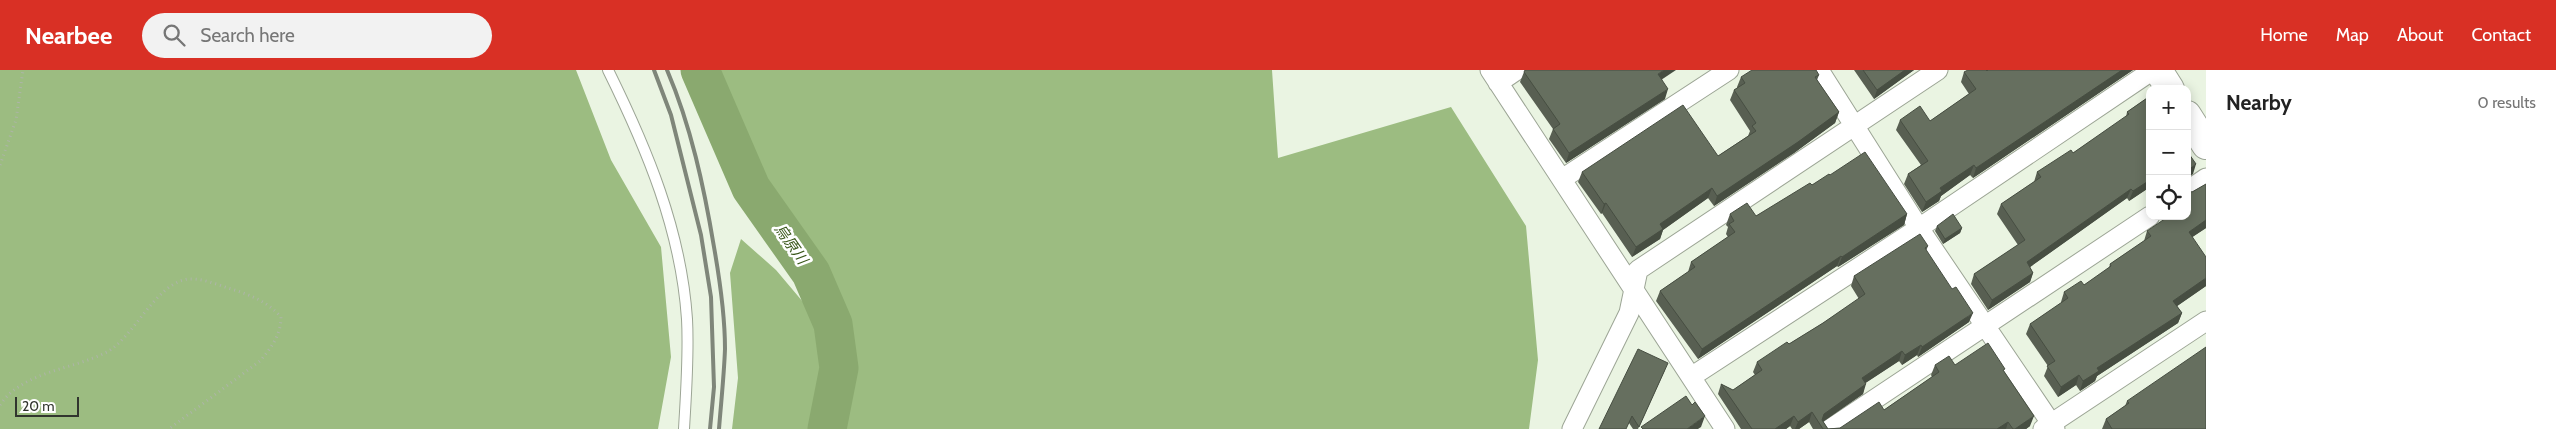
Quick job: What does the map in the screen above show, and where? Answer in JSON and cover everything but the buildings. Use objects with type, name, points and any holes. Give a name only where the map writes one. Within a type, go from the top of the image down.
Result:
[{"type":"street","points":[[1517,70],[1494,76],[1691,377],[1718,426]]},
{"type":"street","points":[[1562,179],[1728,70]]},
{"type":"street","points":[[1819,70],[1919,228],[1986,326],[2050,427],[2206,321]]},
{"type":"street","points":[[1572,429],[1629,314],[1638,270],[1938,70]]},
{"type":"street","points":[[1691,377],[1919,228],[2153,70]]},
{"type":"street","points":[[2158,70],[2167,85]]},
{"type":"street","points":[[2191,121],[2206,144]]},
{"type":"street","points":[[2191,188],[2206,178]]},
{"type":"street","points":[[1830,429],[2146,219]]},
{"type":"lane","points":[[608,70],[657,179],[677,250],[687,319],[684,429]]},
{"type":"path","points":[[0,165],[16,120],[23,70]]},
{"type":"path","points":[[0,405],[7,395],[24,382],[95,358],[115,348],[162,294],[187,279],[206,282],[249,294],[274,308],[281,317],[281,328],[265,355],[213,398],[169,429]]},
{"type":"green space","points":[[0,70],[576,70],[611,160],[661,247],[671,357],[658,429],[0,429]]},
{"type":"green space","points":[[688,70],[1272,70],[1278,158],[1451,107],[1526,226],[1538,360],[1529,429],[732,429],[738,378],[730,273],[741,239],[776,270],[814,315],[841,304],[737,175]]},
{"type":"waterway","name":"烏原川","points":[[700,70],[751,188],[811,273],[833,324],[839,368],[827,429]]},
{"type":"railway","points":[[654,70],[671,115],[701,235],[711,297],[714,387],[710,429]]},
{"type":"railway","points":[[667,70],[676,91],[696,157],[706,202],[720,285],[725,349],[719,429]]}]
